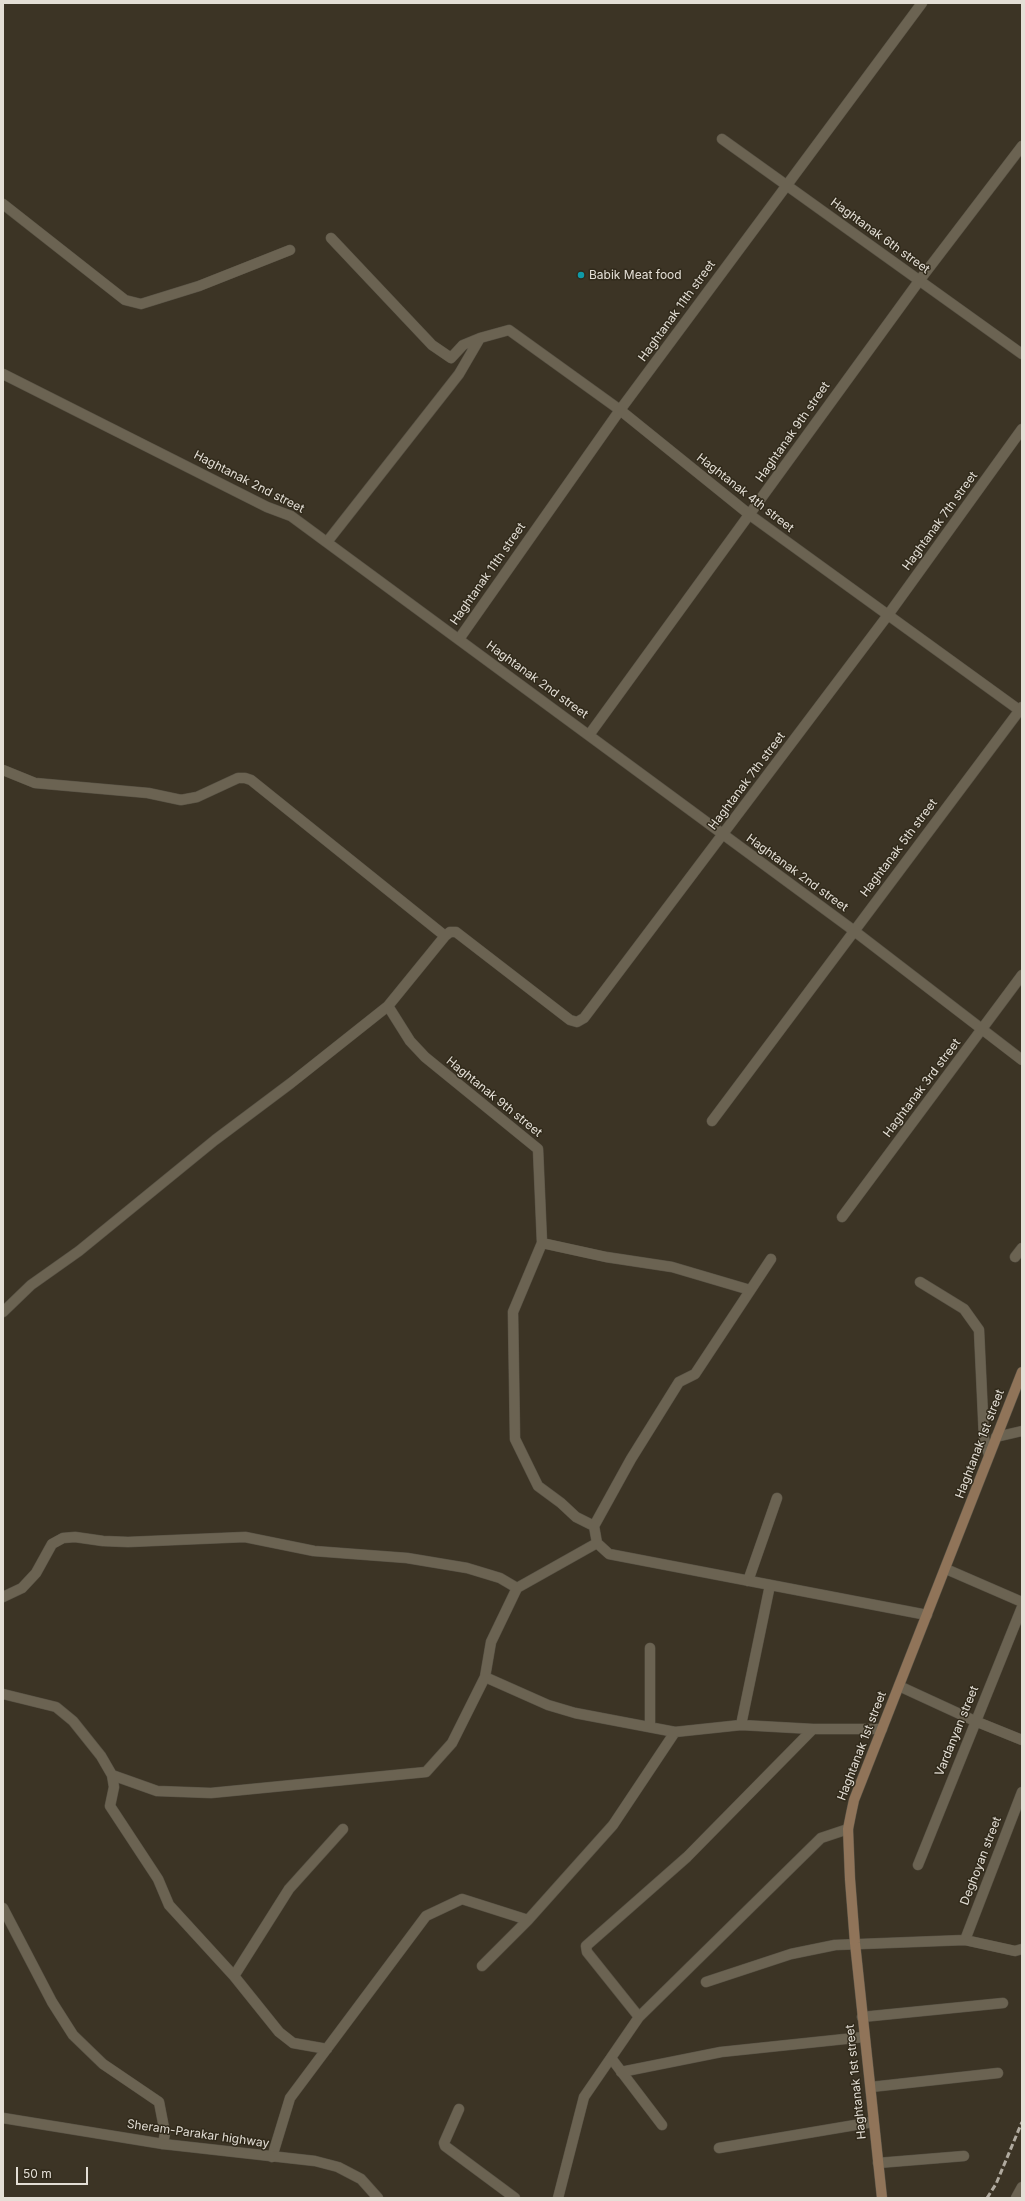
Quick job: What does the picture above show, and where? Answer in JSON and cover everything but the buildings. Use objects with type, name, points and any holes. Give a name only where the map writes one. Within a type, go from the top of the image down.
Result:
[{"type":"main road","name":"Haghtanak 1st street","points":[[882,2198],[855,1943],[848,1829],[854,1800],[946,1569],[1022,1372]]},
{"type":"street","name":"Haghtanak 11th street","points":[[459,639],[620,410],[922,3]]},
{"type":"street","name":"Haghtanak 6th street","points":[[722,139],[787,184],[919,281],[1022,354]]},
{"type":"street","name":"Haghtanak 9th street","points":[[589,735],[919,281],[1022,146]]},
{"type":"street","points":[[3,204],[125,300],[140,304],[199,286],[290,250]]},
{"type":"street","name":"Haghtanak 4th street","points":[[331,238],[432,345],[451,358],[463,345],[480,338],[509,330],[620,410],[750,515],[1021,710]]},
{"type":"street","points":[[327,542],[459,374],[480,338]]},
{"type":"street","name":"Haghtanak 2nd street","points":[[3,374],[262,504],[291,516],[853,930],[1022,1060]]},
{"type":"street","name":"Haghtanak 7th street","points":[[445,936],[456,932],[570,1020],[577,1022],[584,1018],[888,615],[1022,429]]},
{"type":"street","name":"Haghtanak 5th street","points":[[712,1120],[853,930],[1021,710]]},
{"type":"street","points":[[3,770],[35,783],[148,794],[181,800],[197,797],[238,778],[251,780],[445,936],[388,1006],[291,1083],[215,1140],[79,1251],[31,1285],[3,1312]]},
{"type":"street","name":"Haghtanak 3rd street","points":[[842,1217],[1022,975]]},
{"type":"street","name":"Haghtanak 9th street","points":[[388,1006],[410,1041],[425,1057],[538,1149],[542,1243],[513,1312],[515,1439],[538,1486],[561,1503],[576,1517],[594,1526]]},
{"type":"street","points":[[542,1243],[606,1257],[672,1268],[750,1290]]},
{"type":"street","points":[[1014,1257],[1022,1248]]},
{"type":"street","points":[[771,1259],[695,1374],[679,1382],[631,1459],[594,1526],[597,1543],[609,1554],[927,1615]]},
{"type":"street","points":[[920,1282],[964,1309],[979,1330],[984,1438],[989,1455]]},
{"type":"street","points":[[996,1437],[1022,1432]]},
{"type":"street","points":[[748,1581],[777,1498]]},
{"type":"street","points":[[3,1597],[22,1588],[36,1573],[52,1544],[63,1538],[75,1537],[103,1542],[128,1542],[245,1537],[314,1551],[407,1558],[466,1568],[500,1578],[517,1588]]},
{"type":"street","points":[[112,1775],[157,1790],[211,1793],[426,1772],[452,1742],[485,1677],[490,1642],[517,1588],[597,1543]]},
{"type":"street","points":[[946,1569],[1022,1602]]},
{"type":"street","points":[[741,1725],[770,1585]]},
{"type":"street","name":"Vardanyan street","points":[[918,1865],[1022,1607]]},
{"type":"street","points":[[650,1648],[650,1727]]},
{"type":"street","points":[[485,1677],[548,1705],[576,1713],[675,1732],[741,1725],[813,1729],[882,1729]]},
{"type":"street","points":[[899,1686],[975,1721],[1022,1740]]},
{"type":"street","points":[[3,1694],[56,1707],[73,1722],[101,1756],[112,1775],[114,1787],[110,1806],[158,1879],[169,1905],[234,1976],[279,2032],[293,2043],[327,2049]]},
{"type":"street","points":[[639,2017],[587,1952],[586,1946],[687,1857],[813,1729]]},
{"type":"street","points":[[482,1966],[528,1920],[613,1825],[675,1732]]},
{"type":"street","name":"Deghoyan street","points":[[965,1940],[1022,1792]]},
{"type":"street","points":[[234,1976],[289,1889],[343,1829]]},
{"type":"street","points":[[558,2198],[584,2097],[639,2017],[821,1838],[848,1829]]},
{"type":"street","points":[[272,2157],[290,2098],[426,1916],[462,1899],[528,1920]]},
{"type":"street","points":[[3,1908],[52,2002],[73,2035],[102,2064],[159,2102],[165,2133],[163,2144]]},
{"type":"street","points":[[706,1982],[791,1954],[835,1944],[965,1940],[1015,1951],[1022,1949]]},
{"type":"street","points":[[862,2017],[1003,2003]]},
{"type":"street","points":[[621,2072],[721,2052],[864,2037]]},
{"type":"street","points":[[611,2058],[662,2125]]},
{"type":"street","points":[[871,2087],[998,2073]]},
{"type":"street","points":[[459,2110],[445,2146],[516,2198]]},
{"type":"street","name":"Sheram-Parakar highway","points":[[3,2118],[163,2144],[315,2161],[338,2167],[361,2179],[378,2198]]},
{"type":"street","points":[[719,2148],[873,2122]]},
{"type":"street","points":[[878,2163],[964,2156]]},
{"type":"street","points":[[1016,2198],[1022,2187]]},
{"type":"railway","points":[[987,2198],[996,2184],[1022,2122]]},
{"type":"place","name":"Babik Meat food","points":[[581,275]]}]
